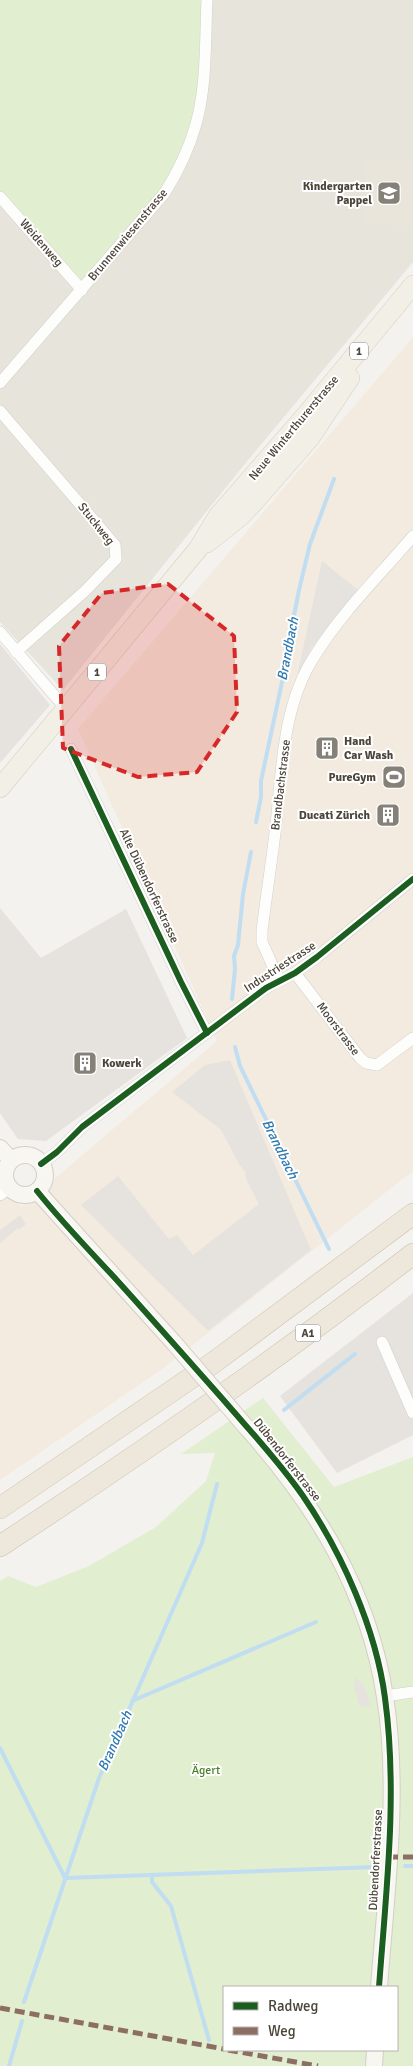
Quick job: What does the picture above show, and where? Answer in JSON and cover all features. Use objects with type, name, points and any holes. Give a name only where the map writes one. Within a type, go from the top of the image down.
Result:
[{"type":"highway","name":"A1","points":[[0,1508],[213,1363],[413,1214]]},
{"type":"highway","name":"A1","points":[[0,1546],[202,1410],[413,1254]]},
{"type":"main road","name":"Neue Winterthurerstrasse","points":[[0,788],[198,550],[218,516],[298,424],[413,285]]},
{"type":"main road","name":"Neue Winterthurerstrasse","points":[[198,550],[241,516],[310,438],[350,377],[413,302]]},
{"type":"street","name":"Brunnenwiesenstrasse","points":[[0,383],[164,194],[186,154],[197,123],[201,98],[207,0]]},
{"type":"street","name":"Weidenweg","points":[[0,196],[82,290]]},
{"type":"street","name":"Stuckweg","points":[[0,411],[115,546],[116,559],[85,591],[16,652]]},
{"type":"street","name":"Brandbachstrasse","points":[[279,980],[262,942],[262,931],[282,762],[295,699],[313,658],[329,636],[413,536]]},
{"type":"street","points":[[0,632],[66,709]]},
{"type":"street","name":"Alte Dübendorferstrasse","points":[[71,749],[181,982],[208,1033]]},
{"type":"street","name":"Industriestrasse","points":[[41,1164],[57,1152],[82,1127],[279,980],[295,973],[337,942],[413,879]]},
{"type":"street","name":"Moorstrasse","points":[[295,973],[360,1058],[366,1063],[378,1066],[413,1038]]},
{"type":"street","points":[[0,1148],[11,1160]]},
{"type":"street","points":[[24,1155],[37,1159],[41,1164],[45,1176],[41,1187],[37,1191],[25,1196],[14,1192],[5,1192],[5,1171],[11,1160],[24,1155]]},
{"type":"street","name":"Dübendorferstrasse","points":[[37,1191],[175,1344],[280,1465],[326,1533],[355,1594],[366,1621],[385,1696],[390,1748],[390,1803],[380,1986]]},
{"type":"street","points":[[382,1342],[413,1413]]},
{"type":"street","points":[[385,1696],[413,1692]]},
{"type":"street","points":[[374,2066],[375,2051]]},
{"type":"highlighted area","points":[[168,584],[234,636],[237,712],[197,772],[138,777],[63,748],[59,646],[102,593]]},
{"type":"shaded area","points":[[0,0],[413,0],[413,262],[244,465],[63,690],[0,622]]},
{"type":"shaded area","name":"Kindergarten Pappel","points":[[366,160],[413,162],[413,226],[363,222]]},
{"type":"shaded area","points":[[413,337],[413,1171],[161,1370],[0,1480],[0,1183],[21,1207],[217,1041],[78,729]]},
{"type":"shaded area","points":[[322,561],[358,590],[312,647],[297,676]]},
{"type":"shaded area","points":[[0,644],[50,705],[0,763]]},
{"type":"shaded area","points":[[0,908],[41,958],[126,909],[187,1038],[46,1141],[18,1139],[0,1113]]},
{"type":"shaded area","points":[[230,1060],[311,1250],[208,1331],[81,1205],[118,1176],[169,1239],[177,1235],[193,1255],[259,1204],[247,1181],[245,1172],[221,1130],[172,1092],[205,1065]]},
{"type":"shaded area","points":[[20,1215],[26,1224],[0,1243],[0,1230]]},
{"type":"shaded area","points":[[413,1293],[413,1435],[337,1473],[280,1396]]},
{"type":"shaded area","points":[[355,1677],[364,1686],[371,1705],[360,1707],[354,1687]]},
{"type":"green space","points":[[0,0],[207,0],[203,78],[179,170],[82,290],[0,197]]},
{"type":"green space","name":"Ägert","points":[[263,1398],[334,1487],[413,1457],[413,2066],[0,2066],[0,1581],[8,1576],[36,1587],[89,1566],[156,1527],[206,1481],[215,1453],[181,1454]]},
{"type":"waterway","name":"Brandbach","points":[[256,822],[261,797],[261,781],[299,590],[310,544],[334,479]]},
{"type":"waterway","name":"Brandbach","points":[[232,999],[235,969],[234,956],[238,945],[243,894],[251,852]]},
{"type":"waterway","name":"Brandbach","points":[[235,1047],[240,1066],[329,1249]]},
{"type":"waterway","name":"Brandbach","points":[[284,1410],[355,1354]]},
{"type":"waterway","name":"Brandbach","points":[[24,2002],[99,1778],[202,1543],[217,1484]]},
{"type":"waterway","points":[[132,1701],[316,1622]]},
{"type":"waterway","points":[[0,1748],[65,1878],[376,1867]]},
{"type":"waterway","points":[[405,1866],[413,1866]]},
{"type":"waterway","points":[[152,1875],[152,1882],[171,1906],[209,2040]]},
{"type":"waterway","name":"Brandbach","points":[[9,2066],[22,2021]]},
{"type":"marked path","points":[[388,1857],[413,1857]]},
{"type":"marked path","points":[[0,2008],[223,2049]]},
{"type":"marked path","points":[[234,2051],[318,2066]]},
{"type":"cycle path","points":[[71,749],[207,1033]]},
{"type":"cycle path","points":[[41,1164],[57,1152],[82,1127],[266,988],[295,973],[317,957],[413,879]]},
{"type":"cycle path","points":[[37,1191],[227,1404],[285,1472],[317,1518],[344,1567],[355,1592],[374,1645],[385,1698],[389,1734],[391,1807],[379,1986]]},
{"type":"place","name":"Kindergarten Pappel","points":[[389,193]]},
{"type":"place","name":"Hand Car Wash","points":[[327,748]]},
{"type":"place","name":"PureGym","points":[[394,777]]},
{"type":"place","name":"Ducati Zürich","points":[[388,815]]},
{"type":"place","name":"Kowerk","points":[[85,1063]]}]
